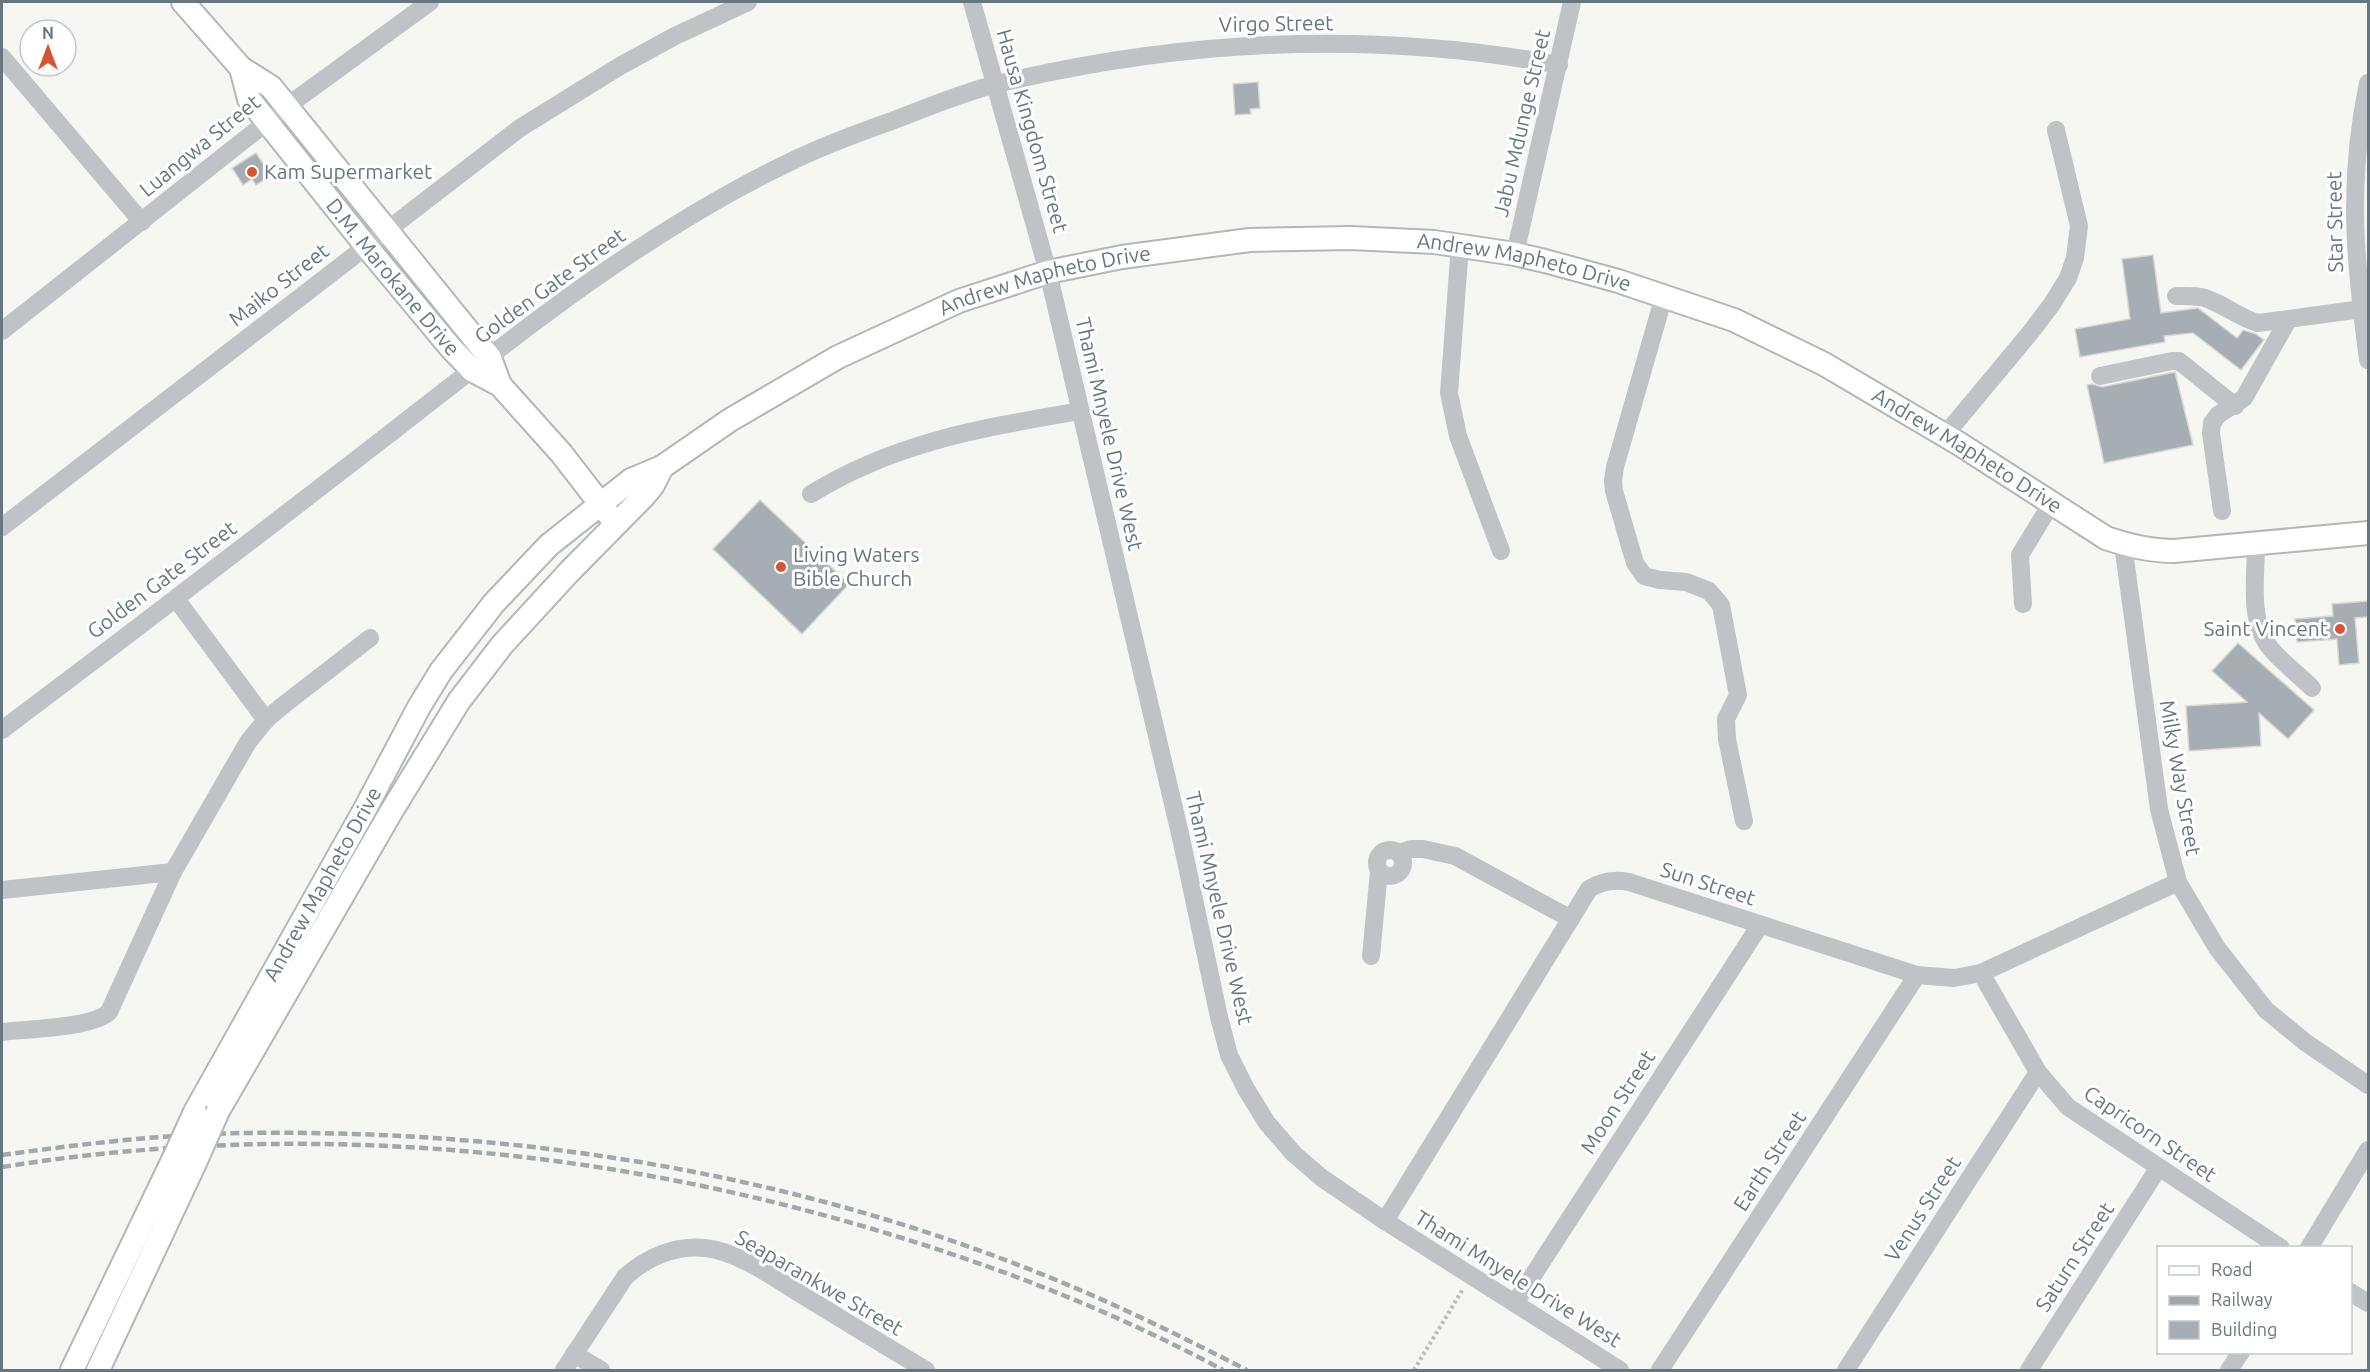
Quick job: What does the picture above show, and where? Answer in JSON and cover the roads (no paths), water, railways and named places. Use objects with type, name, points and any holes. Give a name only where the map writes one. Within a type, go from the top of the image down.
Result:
[{"type":"main road","name":"D.M. Marokane Drive","points":[[183,2],[241,68],[271,87],[387,230],[481,364],[561,453],[616,523]]},
{"type":"main road","name":"D.M. Marokane Drive","points":[[241,68],[249,99],[366,246],[450,347],[481,364]]},
{"type":"main road","name":"Andrew Mapheto Drive","points":[[98,1371],[206,1112],[419,706],[441,671],[502,595],[549,545],[632,480],[662,467],[730,420],[838,357],[959,301],[1048,272],[1122,257],[1250,240],[1351,238],[1434,242],[1515,254],[1618,281],[1734,320],[1824,364],[1945,435],[2106,538],[2123,544],[2153,551],[2174,551],[2368,533]]},
{"type":"main road","name":"Andrew Mapheto Drive","points":[[206,1112],[459,701],[502,645],[648,491],[662,467]]},
{"type":"main road","name":"Andrew Mapheto Drive","points":[[72,1371],[184,1161]]},
{"type":"street","name":"Luangwa Street","points":[[5,321],[142,222],[286,107],[430,2]]},
{"type":"street","name":"Maiko Street","points":[[2,526],[520,128],[675,36],[748,2]]},
{"type":"street","name":"Hausa Kingdom Street","points":[[972,2],[1048,272]]},
{"type":"street","name":"Jabu Mdunge Street","points":[[1515,254],[1572,2]]},
{"type":"street","name":"Virgo Street","points":[[996,84],[1111,60],[1160,53],[1267,44],[1384,45],[1457,51],[1559,65]]},
{"type":"street","points":[[2,57],[142,222]]},
{"type":"street","name":"Star Street","points":[[2368,83],[2359,127],[2354,199],[2358,281],[2368,360]]},
{"type":"street","name":"Golden Gate Street","points":[[2,730],[481,364],[622,260],[743,186],[828,144],[996,84]]},
{"type":"street","points":[[1945,435],[2036,326],[2068,278],[2076,258],[2079,226],[2056,130]]},
{"type":"street","points":[[1460,245],[1449,393],[1458,436],[1501,551]]},
{"type":"street","name":"Thami Mnyele Drive West","points":[[1048,272],[1181,838],[1219,1017],[1229,1055],[1246,1089],[1267,1123],[1294,1154],[1322,1178],[1384,1221],[1620,1371]]},
{"type":"street","points":[[2176,296],[2192,296],[2210,300],[2243,319],[2259,323],[2362,309]]},
{"type":"street","points":[[1664,297],[1630,409],[1613,481],[1635,563],[1644,576],[1686,582],[1709,591],[1721,605],[1738,695],[1726,718],[1727,739],[1744,821]]},
{"type":"street","points":[[2222,511],[2211,433],[2212,423],[2218,415],[2244,398],[2288,320]]},
{"type":"street","points":[[2100,376],[2172,361],[2179,362],[2235,406]]},
{"type":"street","points":[[811,494],[844,473],[924,442],[973,430],[1080,411]]},
{"type":"street","points":[[2023,604],[2020,555],[2051,504]]},
{"type":"street","name":"Milky Way Street","points":[[2123,544],[2159,809],[2178,882],[2217,948],[2266,1010],[2291,1032],[2368,1085]]},
{"type":"street","points":[[2256,544],[2256,611],[2260,630],[2270,648],[2312,688]]},
{"type":"street","points":[[176,599],[266,720]]},
{"type":"street","points":[[2,1032],[89,1022],[104,1017],[114,1005],[173,873],[238,757],[266,720],[370,638]]},
{"type":"street","points":[[1371,956],[1379,871],[1390,877],[1401,871],[1403,865],[1398,853],[1411,849],[1423,849],[1455,856],[1571,919]]},
{"type":"street","points":[[2,890],[173,873]]},
{"type":"street","name":"Sun Street","points":[[1384,1221],[1589,889],[1598,884],[1619,880],[1917,975],[1954,978],[1982,973],[2178,882]]},
{"type":"street","name":"Moon Street","points":[[1515,1303],[1760,925]]},
{"type":"street","name":"Capricorn Street","points":[[1982,973],[2038,1072],[2068,1107],[2278,1246]]},
{"type":"street","name":"Earth Street","points":[[1660,1371],[1917,975]]},
{"type":"street","name":"Venus Street","points":[[1846,1371],[2038,1072]]},
{"type":"street","points":[[2310,1246],[2368,1150]]},
{"type":"street","name":"Saturn Street","points":[[2029,1371],[2159,1167]]},
{"type":"street","name":"Seaparankwe Street","points":[[564,1371],[616,1290],[634,1269],[662,1253],[693,1247],[713,1249],[733,1255],[775,1278],[926,1371]]},
{"type":"street","points":[[2352,1293],[2368,1303]]},
{"type":"street","points":[[574,1354],[601,1371]]},
{"type":"street","points":[[2229,1371],[2240,1354]]},
{"type":"railway","points":[[2,1155],[93,1143],[185,1135],[352,1134],[458,1140],[563,1151],[667,1167],[771,1188],[873,1216],[974,1248],[1073,1287],[1247,1370]]},
{"type":"railway","points":[[2,1167],[115,1153],[228,1145],[342,1144],[456,1150],[569,1163],[681,1182],[792,1207],[902,1238],[984,1265],[1066,1296],[1145,1331],[1223,1370]]},
{"type":"place","name":"Kam Supermarket","points":[[252,172]]},
{"type":"place","name":"Living Waters Bible Church","points":[[781,567]]},
{"type":"place","name":"Saint Vincent","points":[[2340,629]]}]
